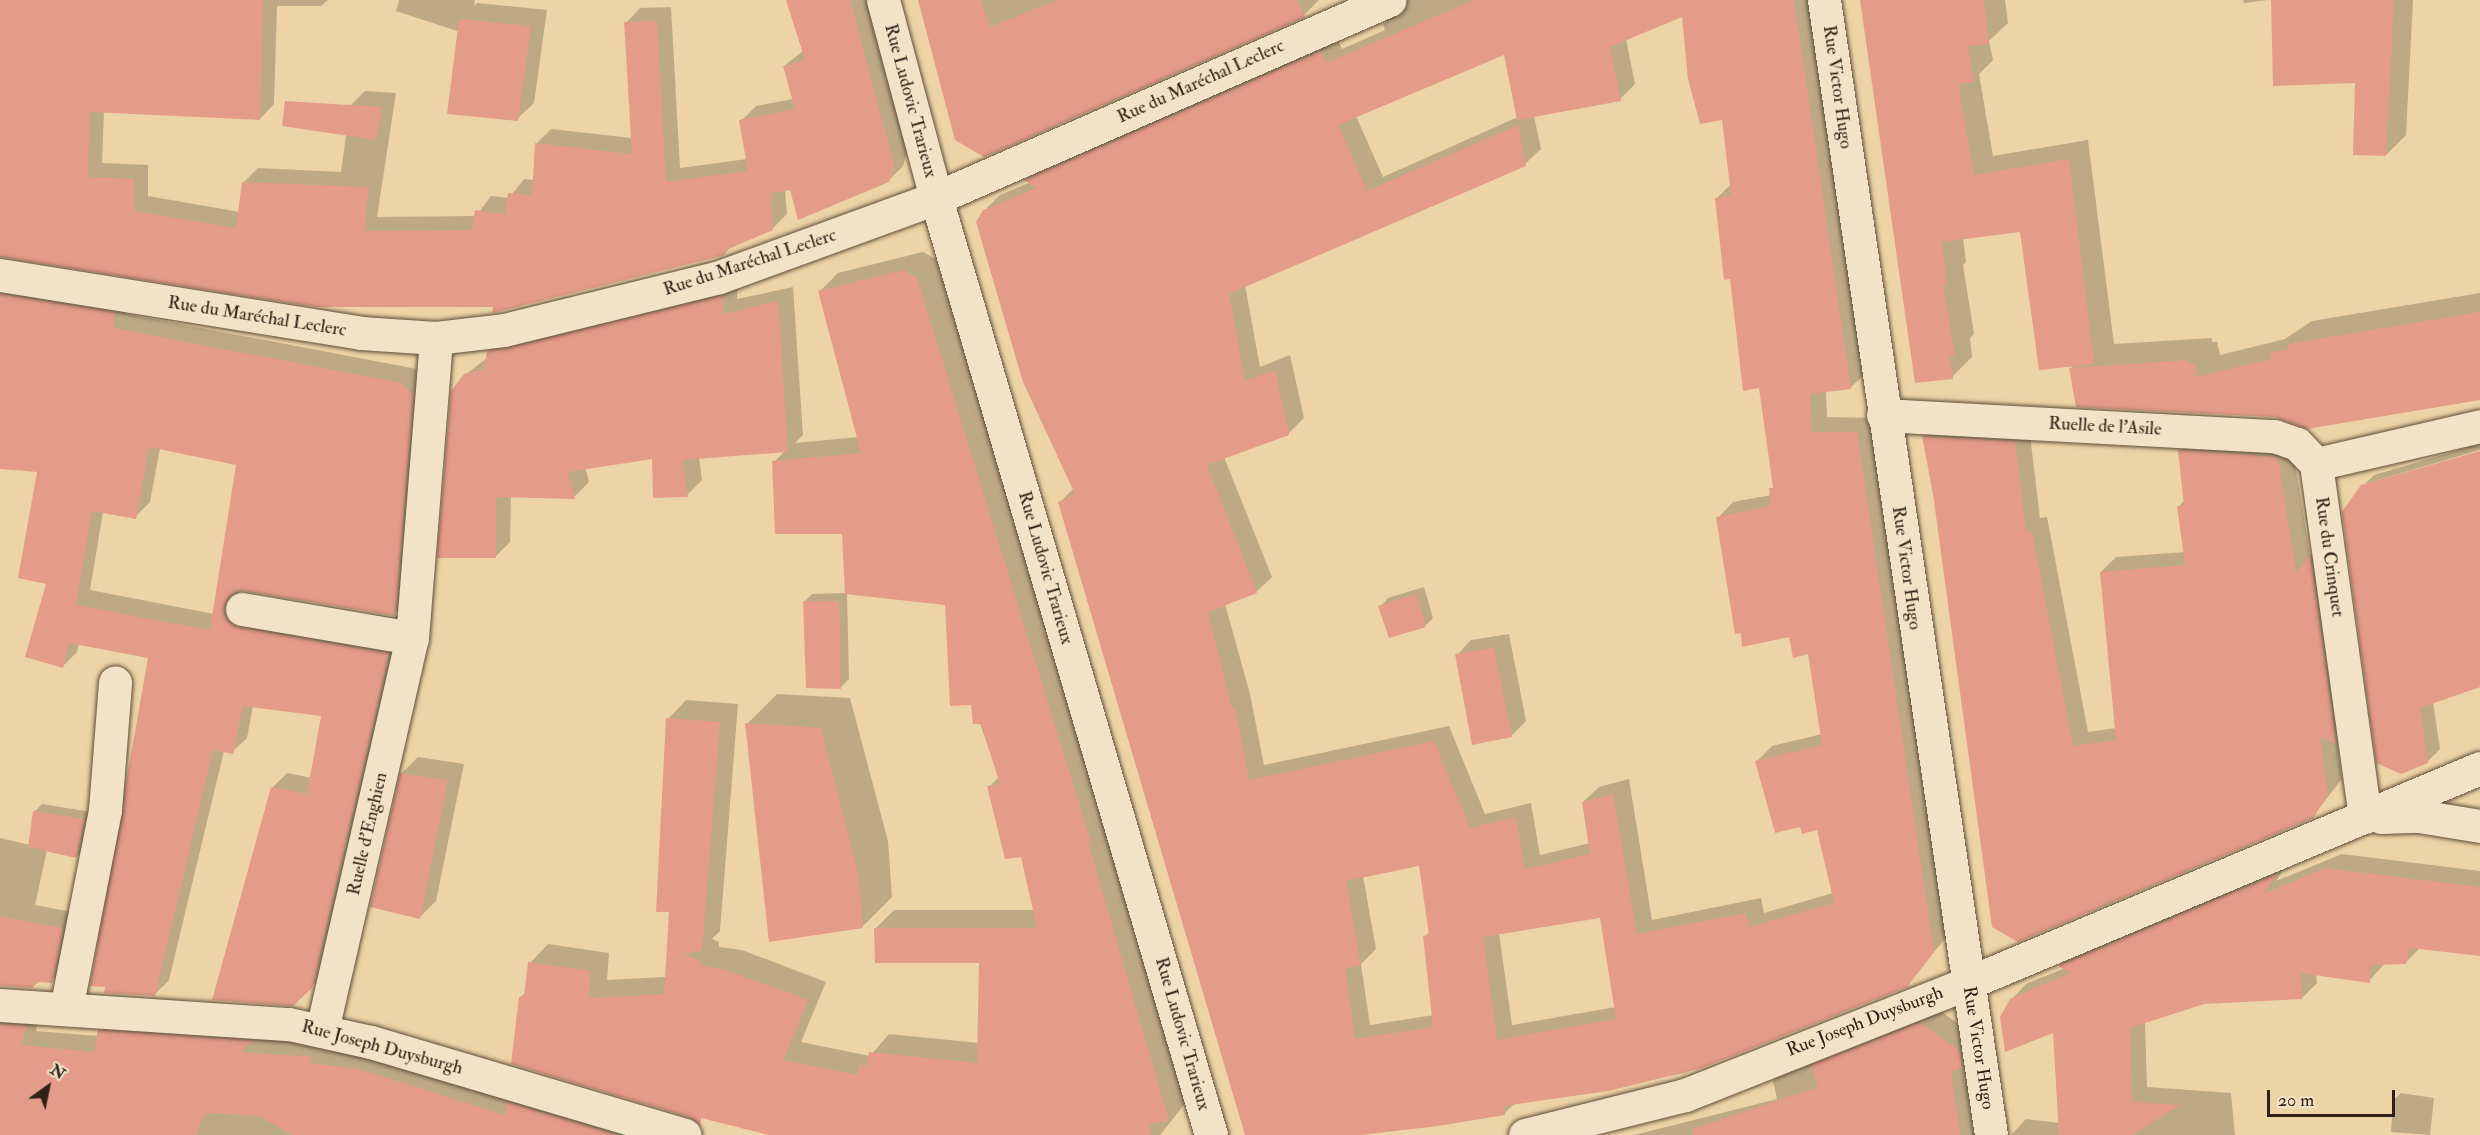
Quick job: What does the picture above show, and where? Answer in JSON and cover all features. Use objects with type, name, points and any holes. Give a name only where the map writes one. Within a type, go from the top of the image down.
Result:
[{"type":"street","name":"Rue Ludovic Trarieux","points":[[883,0],[936,198],[1211,1135]]},
{"type":"street","name":"Rue du Maréchal Leclerc","points":[[0,276],[330,329],[436,338],[504,330],[686,286],[936,198],[1390,0]]},
{"type":"street","name":"Rue Victor Hugo","points":[[1824,0],[1883,416],[1991,1135]]},
{"type":"street","name":"Ruelle d'Enghien","points":[[322,1030],[412,638],[436,338]]},
{"type":"street","name":"Ruelle de l'Asile","points":[[1883,416],[2274,436],[2297,444],[2316,464]]},
{"type":"street","points":[[2316,464],[2480,426]]},
{"type":"street","name":"Rue du Crinquet","points":[[2316,464],[2364,817]]},
{"type":"street","points":[[242,609],[412,638]]},
{"type":"street","points":[[66,1009],[105,810],[115,682]]},
{"type":"street","name":"Rue Joseph Duysburgh","points":[[1525,1135],[1686,1095],[1968,983],[2480,768]]},
{"type":"street","name":"Rue Joseph Duysburgh","points":[[2364,817],[2419,816],[2480,826]]},
{"type":"street","name":"Rue Joseph Duysburgh","points":[[0,1005],[262,1021],[322,1030],[684,1135]]},
{"type":"building","points":[[0,0],[263,0],[260,120],[90,112],[88,177],[134,179],[134,211],[236,228],[242,182],[369,187],[364,231],[472,230],[475,210],[505,214],[508,193],[532,195],[535,143],[632,154],[624,22],[657,21],[666,182],[748,171],[739,120],[795,109],[783,66],[805,60],[786,0],[850,0],[894,165],[889,182],[798,220],[790,190],[771,193],[773,230],[726,250],[725,255],[492,313],[493,307],[315,307],[0,257]]},
{"type":"building","points":[[918,0],[981,0],[990,27],[1058,0],[1297,0],[1305,17],[984,157],[955,140]]},
{"type":"building","points":[[1474,0],[1794,0],[1851,389],[1810,394],[1812,432],[1857,432],[1934,952],[1907,987],[1702,1068],[1608,1091],[1504,1106],[1505,1115],[1360,1135],[1245,1135],[1058,502],[1075,494],[1023,382],[976,222],[983,210],[1037,188],[1024,180],[1321,51],[1326,63]],"holes":[[[1682,17],[1688,79],[1700,124],[1722,120],[1731,195],[1715,198],[1724,280],[1730,279],[1743,391],[1759,388],[1773,488],[1769,488],[1771,506],[1716,517],[1735,634],[1741,633],[1742,647],[1789,637],[1793,658],[1808,654],[1822,745],[1755,761],[1775,833],[1800,827],[1802,834],[1817,830],[1834,903],[1749,927],[1746,913],[1637,934],[1613,794],[1582,802],[1590,854],[1525,869],[1516,817],[1470,828],[1434,741],[1249,780],[1235,708],[1232,709],[1208,612],[1257,593],[1207,465],[1289,435],[1275,370],[1245,381],[1229,294],[1526,166],[1518,125],[1367,191],[1338,125],[1504,55],[1517,120],[1621,101],[1610,47]],[[1419,866],[1429,935],[1423,936],[1433,1027],[1355,1039],[1345,968],[1361,966],[1346,881]],[[1600,918],[1616,1019],[1497,1040],[1483,937]]]},
{"type":"building","points":[[1860,0],[1984,0],[1989,44],[1968,46],[1974,82],[1958,84],[1974,175],[2069,159],[2094,364],[2039,370],[2020,232],[1942,242],[1947,283],[1943,284],[1955,355],[1950,356],[1953,379],[1915,383]]},
{"type":"building","points":[[2271,0],[2394,0],[2386,156],[2353,155],[2355,83],[2273,86]]},
{"type":"building","points":[[459,19],[531,26],[518,121],[447,114]]},
{"type":"building","points":[[285,101],[382,107],[376,140],[282,126]]},
{"type":"building","points":[[904,270],[917,278],[1091,842],[1088,842],[1169,1121],[1150,1124],[1151,1135],[769,1135],[701,1118],[700,1126],[689,1117],[511,1064],[519,997],[524,996],[528,962],[591,971],[589,998],[664,994],[669,912],[656,912],[666,718],[720,722],[702,951],[683,954],[701,961],[701,966],[723,969],[808,1000],[783,1060],[857,1075],[860,1064],[867,1066],[869,1052],[977,1063],[979,963],[875,963],[874,928],[1037,928],[1021,857],[1005,859],[987,786],[1000,784],[981,724],[973,724],[971,705],[950,706],[945,605],[845,594],[842,534],[775,534],[772,461],[861,453],[818,291]]},
{"type":"building","points":[[0,294],[115,312],[113,328],[402,383],[413,395],[395,616],[245,591],[235,592],[224,605],[225,616],[239,627],[389,653],[312,988],[293,1006],[212,1000],[271,787],[307,794],[321,716],[243,706],[233,754],[213,750],[155,996],[104,993],[105,987],[90,986],[148,658],[69,643],[63,668],[25,657],[46,584],[18,578],[37,472],[0,469]],"holes":[[[149,447],[236,465],[210,630],[76,605],[92,511],[136,519]]]},
{"type":"building","points":[[724,295],[723,314],[778,301],[788,452],[682,460],[688,497],[653,498],[652,459],[568,472],[575,499],[496,497],[496,558],[437,558],[451,391],[464,374],[484,369],[487,351]]},
{"type":"building","points":[[2480,312],[2480,400],[2307,429],[2275,417],[2076,407],[2069,368],[2189,360],[2190,364],[2195,364],[2197,377],[2271,359],[2271,352],[2289,350],[2288,344]]},
{"type":"building","points":[[1922,436],[2015,441],[2026,532],[2032,532],[2073,746],[2116,740],[2100,572],[2185,565],[2177,506],[2184,506],[2178,450],[2278,457],[2296,573],[2310,555],[2336,744],[2320,737],[2328,795],[2313,818],[2018,942],[1992,927],[1933,494]]},
{"type":"building","points":[[2480,451],[2480,687],[2420,708],[2428,763],[2401,774],[2376,763],[2342,512],[2361,485]]},
{"type":"building","points":[[1416,594],[1426,627],[1389,638],[1378,606]]},
{"type":"building","points":[[803,601],[839,601],[841,689],[806,688]]},
{"type":"building","points":[[1494,648],[1512,737],[1472,745],[1455,654]]},
{"type":"building","points":[[745,723],[821,728],[858,872],[863,928],[769,942]]},
{"type":"building","points":[[400,773],[448,780],[420,919],[370,907]]},
{"type":"building","points":[[33,811],[84,819],[76,858],[28,847]]},
{"type":"building","points":[[2326,868],[2480,887],[2480,956],[2410,948],[2406,964],[2370,965],[2370,983],[2300,973],[2302,999],[2204,1004],[2130,1028],[2132,1102],[2180,1105],[2132,1135],[2059,1135],[2053,1033],[2005,1052],[2000,1017],[2010,999],[2071,973],[2058,966],[2277,874],[2263,894]]},
{"type":"building","points":[[0,916],[63,928],[52,983],[35,982],[33,988],[0,986]]},
{"type":"building","points":[[1920,1022],[1960,1051],[1962,1068],[1951,1072],[1960,1135],[1693,1135],[1692,1129],[1818,1087],[1811,1065]]},
{"type":"building","points":[[0,1024],[26,1025],[21,1045],[94,1052],[98,1030],[253,1040],[240,1052],[313,1057],[309,1063],[359,1069],[505,1115],[506,1102],[618,1135],[292,1135],[259,1116],[205,1113],[196,1135],[0,1135]]}]
